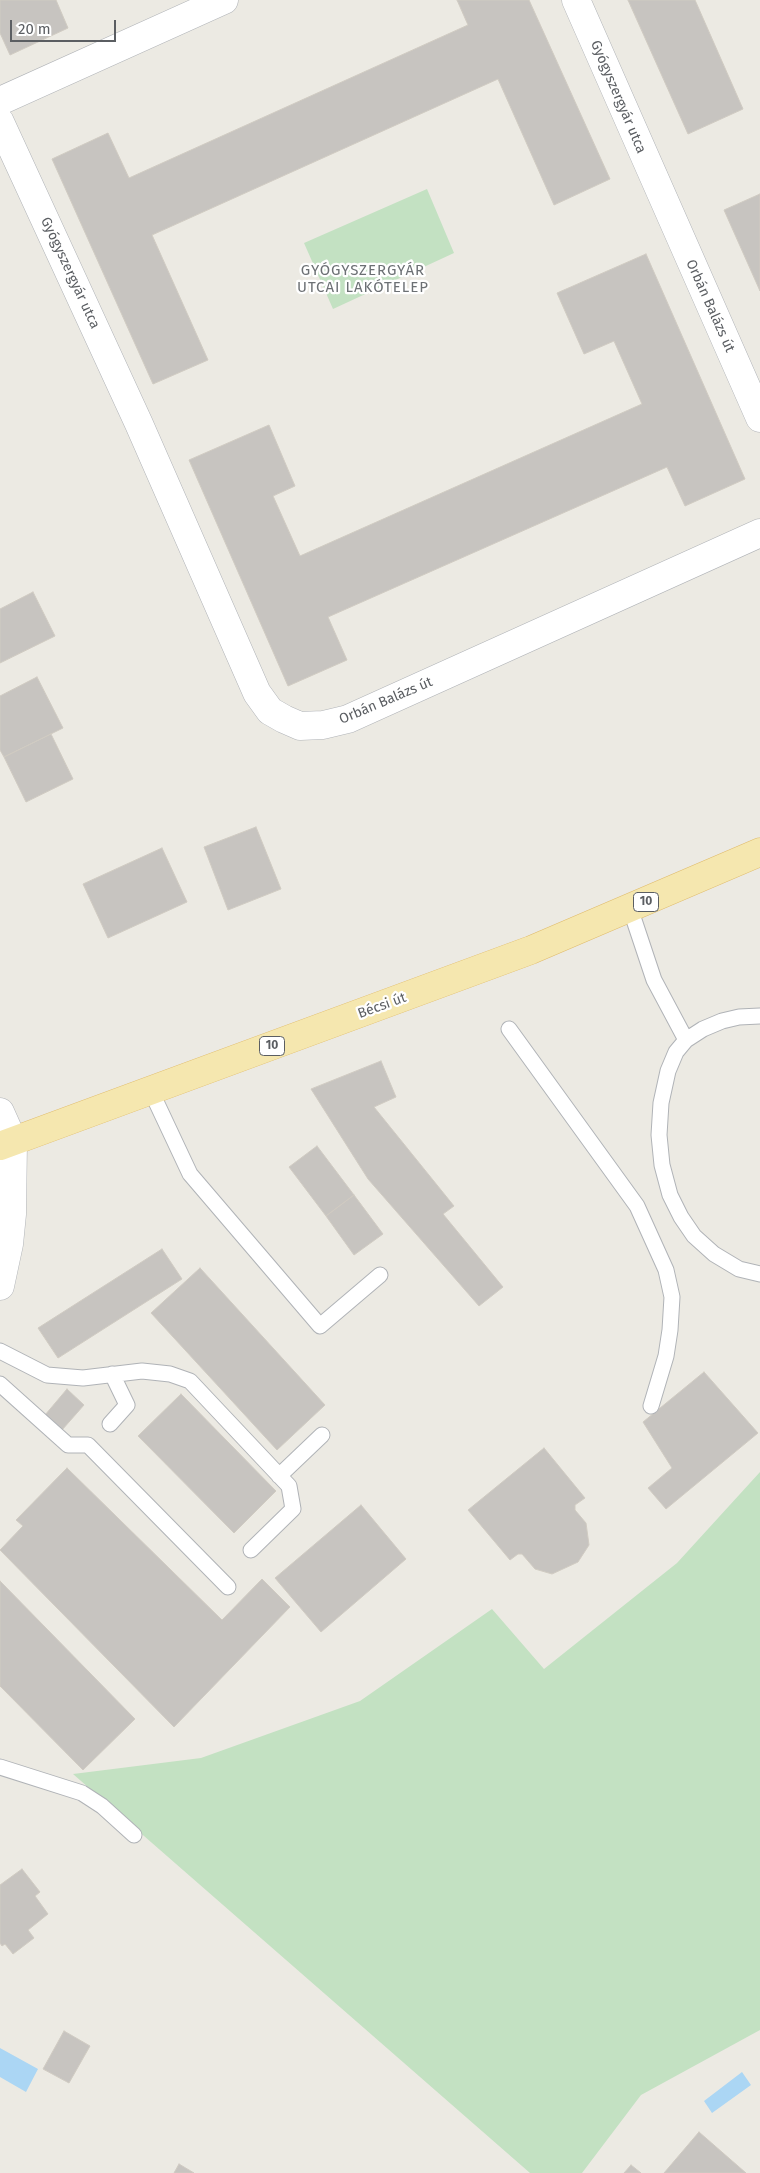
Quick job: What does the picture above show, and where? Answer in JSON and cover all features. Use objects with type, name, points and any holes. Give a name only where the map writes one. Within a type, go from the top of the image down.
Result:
[{"type":"main road","name":"Bécsi út","points":[[6,1144],[480,970],[760,852]]},
{"type":"street","points":[[0,101],[224,0]]},
{"type":"street","name":"Gyógyszergyár utca","points":[[576,0],[660,193]]},
{"type":"street","name":"Gyógyszergyár utca","points":[[0,122],[139,424]]},
{"type":"street","name":"Orbán Balázs út","points":[[660,193],[760,418]]},
{"type":"street","name":"Orbán Balázs út","points":[[139,424],[257,692],[270,711],[300,726],[324,725],[348,719],[760,533]]},
{"type":"street","points":[[0,1112],[6,1144],[12,1214],[9,1244],[0,1286]]},
{"type":"lane","points":[[630,908],[654,980],[686,1040]]},
{"type":"lane","points":[[760,1016],[739,1017],[722,1021],[703,1029],[686,1040],[676,1052],[668,1071],[661,1103],[659,1135],[662,1165],[670,1194],[681,1217],[694,1236],[714,1254],[739,1269],[760,1274]]},
{"type":"lane","points":[[508,1029],[637,1206],[666,1270],[672,1297],[670,1330],[666,1356],[651,1406]]},
{"type":"lane","points":[[151,1091],[190,1174],[320,1326],[380,1275]]},
{"type":"lane","points":[[0,1351],[47,1375],[83,1378],[142,1371],[170,1374],[190,1381],[289,1486],[293,1509],[251,1550]]},
{"type":"lane","points":[[110,1424],[127,1405],[112,1374]]},
{"type":"lane","points":[[0,1384],[68,1445],[88,1445],[228,1587]]},
{"type":"lane","points":[[280,1476],[322,1435]]},
{"type":"lane","points":[[0,1768],[82,1794],[102,1806],[134,1835]]},
{"type":"green space","points":[[427,189],[454,253],[333,309],[304,243]]},
{"type":"green space","points":[[760,1472],[760,2030],[641,2095],[582,2173],[530,2173],[73,1774],[201,1758],[360,1701],[492,1609],[544,1669],[677,1563]]},
{"type":"water","points":[[0,2048],[38,2069],[26,2092],[0,2077]]},
{"type":"water","points":[[742,2072],[751,2085],[712,2113],[704,2101]]},
{"type":"building","points":[[0,0],[56,0],[68,28],[10,55],[0,33]]},
{"type":"building","points":[[457,0],[529,0],[610,179],[554,205],[498,79],[152,235],[208,360],[153,384],[52,159],[108,133],[129,178],[468,25]]},
{"type":"building","points":[[628,0],[695,0],[743,109],[688,134]]},
{"type":"building","points":[[760,194],[760,291],[724,210]]},
{"type":"building","points":[[646,254],[745,479],[685,506],[667,467],[328,617],[347,660],[288,686],[189,460],[269,425],[295,486],[273,496],[300,556],[642,404],[614,341],[584,354],[557,293]]},
{"type":"building","points":[[33,592],[55,636],[0,663],[0,609]]},
{"type":"building","points":[[37,677],[63,728],[4,757],[0,750],[0,696]]},
{"type":"building","points":[[51,734],[73,779],[26,802],[4,757]]},
{"type":"building","points":[[256,827],[281,889],[228,910],[204,847]]},
{"type":"building","points":[[162,848],[187,902],[108,938],[83,884]]},
{"type":"building","points":[[381,1061],[396,1097],[374,1107],[454,1206],[443,1214],[503,1287],[479,1306],[368,1179],[311,1089]]},
{"type":"building","points":[[317,1146],[354,1195],[326,1216],[289,1167]]},
{"type":"building","points":[[354,1195],[383,1234],[354,1255],[326,1216]]},
{"type":"building","points":[[162,1249],[182,1279],[58,1358],[38,1328]]},
{"type":"building","points":[[200,1268],[325,1405],[277,1450],[151,1313]]},
{"type":"building","points":[[704,1372],[758,1433],[666,1509],[648,1488],[672,1468],[643,1422]]},
{"type":"building","points":[[67,1389],[84,1405],[62,1430],[45,1415]]},
{"type":"building","points":[[181,1394],[276,1491],[234,1533],[138,1436]]},
{"type":"building","points":[[544,1448],[585,1498],[575,1505],[575,1510],[586,1523],[589,1545],[578,1562],[552,1574],[535,1569],[522,1554],[518,1554],[510,1560],[468,1510]]},
{"type":"building","points":[[67,1468],[222,1620],[262,1579],[290,1607],[174,1727],[0,1550],[23,1526],[16,1520]]},
{"type":"building","points":[[361,1505],[406,1559],[321,1632],[275,1578]]},
{"type":"building","points":[[0,1581],[135,1719],[83,1770],[0,1686]]},
{"type":"building","points":[[22,1869],[40,1892],[35,1896],[48,1914],[28,1930],[34,1938],[13,1954],[5,1944],[2,1946],[0,1943],[0,1885]]},
{"type":"building","points":[[64,2031],[90,2046],[69,2083],[43,2069]]},
{"type":"building","points":[[699,2132],[746,2173],[664,2173]]},
{"type":"building","points":[[179,2164],[194,2173],[174,2173]]},
{"type":"building","points":[[631,2165],[641,2173],[624,2173]]},
{"type":"district","name":"GYÓGYSZERGYÁR UTCAI LAKÓTELEP","points":[[363,280]]}]
